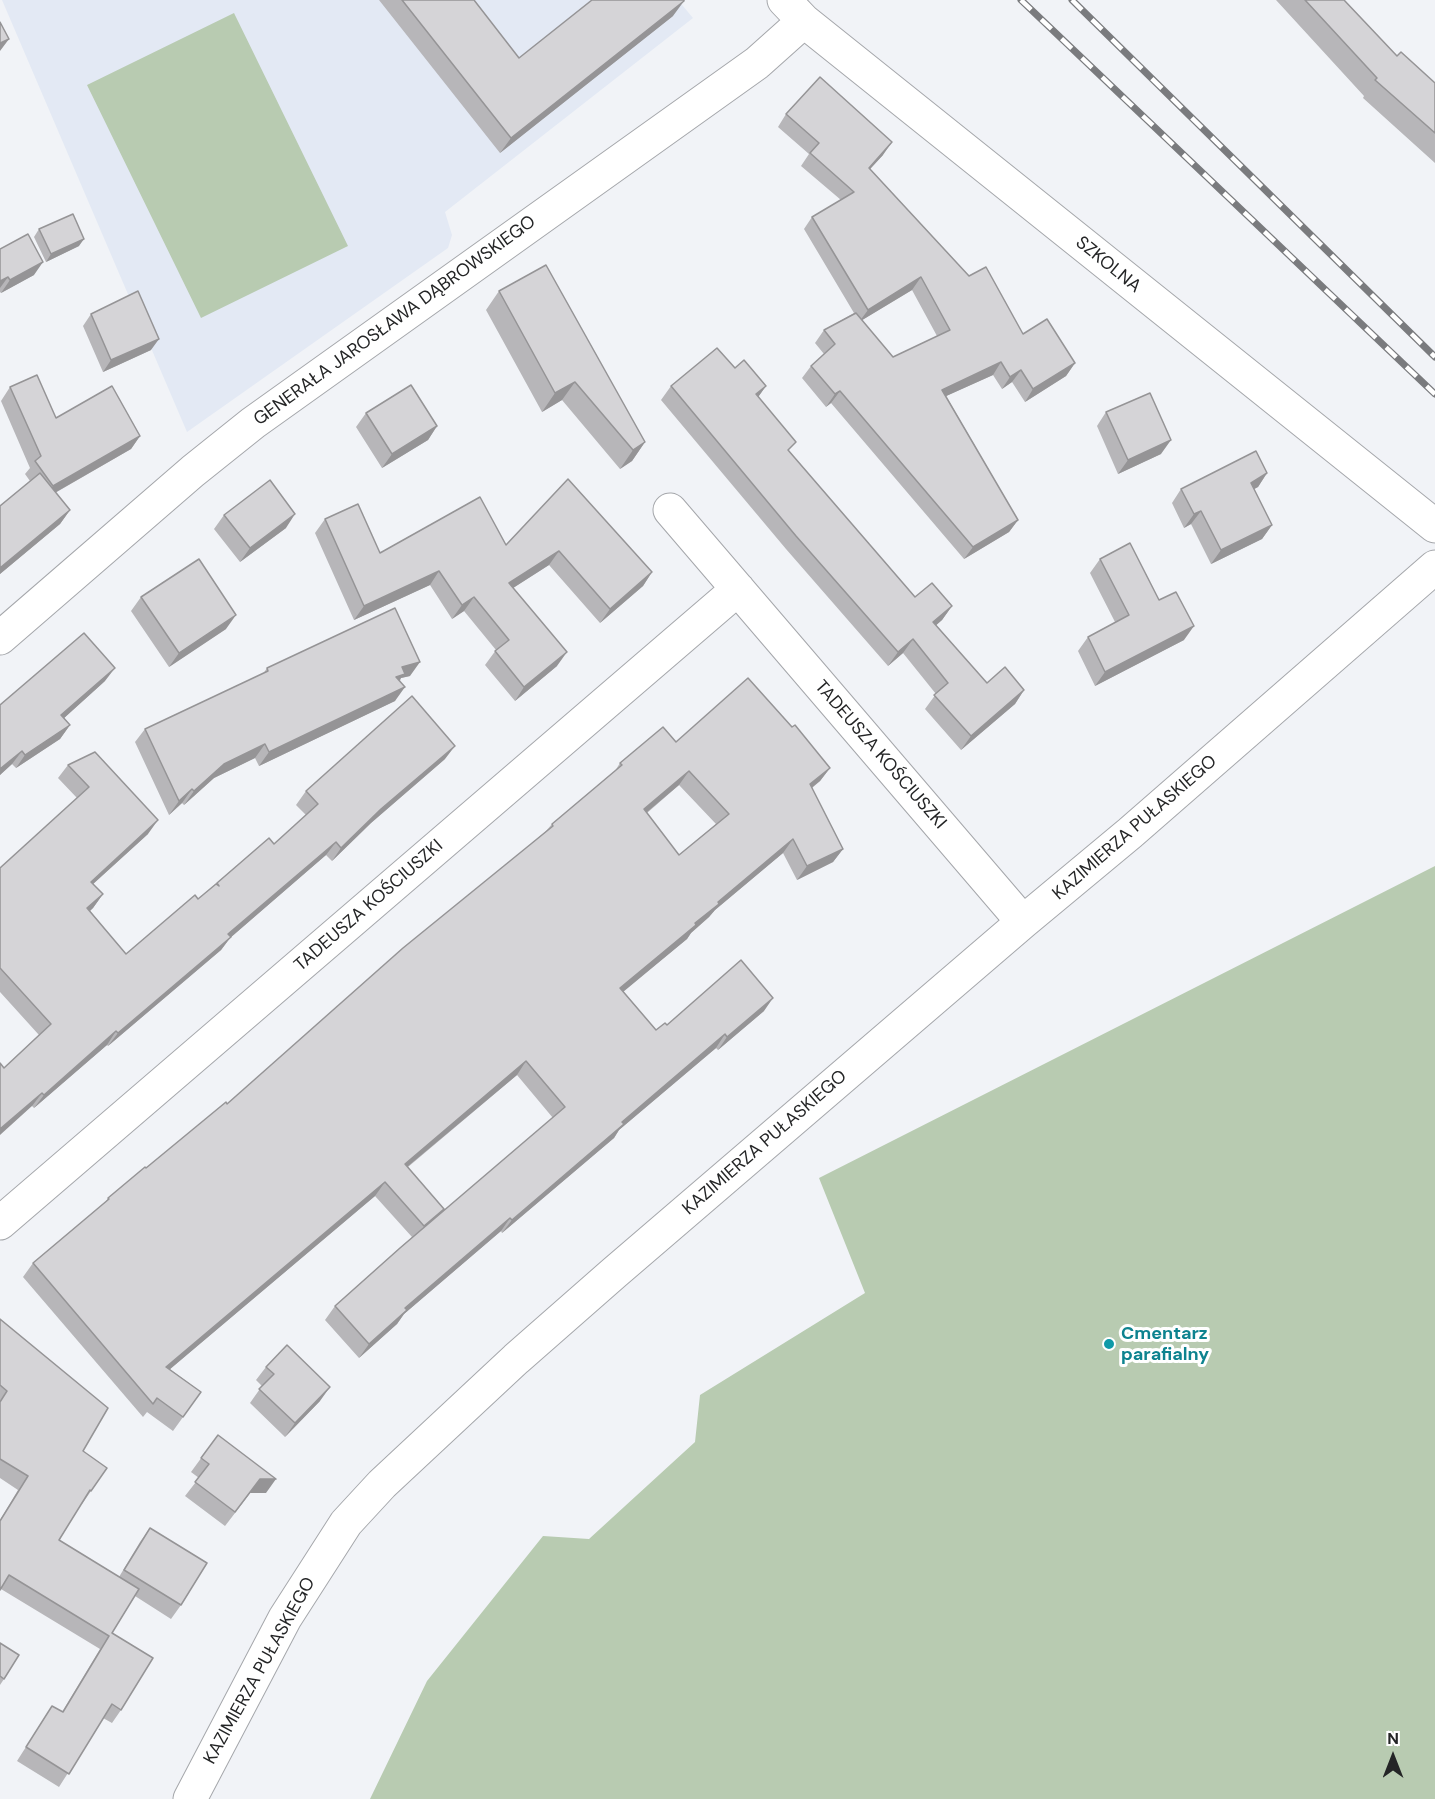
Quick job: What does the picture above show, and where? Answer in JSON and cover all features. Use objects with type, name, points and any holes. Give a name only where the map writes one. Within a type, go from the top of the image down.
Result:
[{"type":"street","name":"SZKOLNA","points":[[794,11],[1435,526]]},
{"type":"street","name":"GENERAŁA JAROSŁAWA DĄBROWSKIEGO","points":[[0,638],[193,471],[253,423],[757,63],[794,11]]},
{"type":"street","name":"TADEUSZA KOŚCIUSZKI","points":[[670,510],[1023,922]]},
{"type":"street","name":"KAZIMIERZA PUŁASKIEGO","points":[[190,1799],[285,1618],[346,1523],[382,1484],[516,1359],[614,1273],[1023,922],[1121,841],[1435,567]]},
{"type":"street","name":"TADEUSZA KOŚCIUSZKI","points":[[0,1223],[738,589]]},
{"type":"shaded area","points":[[2,0],[678,0],[693,18],[445,212],[452,235],[448,248],[187,432]]},
{"type":"green space","points":[[234,13],[348,246],[201,318],[87,85]]},
{"type":"green space","name":"Cmentarz parafialny","points":[[1435,866],[1435,1799],[370,1799],[427,1681],[543,1536],[589,1539],[695,1442],[700,1395],[865,1293],[819,1178]]},
{"type":"building","points":[[402,0],[474,0],[519,58],[592,0],[684,1],[511,138]]},
{"type":"building","points":[[1305,0],[1344,0],[1397,56],[1401,52],[1435,83],[1435,133],[1375,80],[1377,78]]},
{"type":"building","points":[[0,22],[9,39],[0,43]]},
{"type":"building","points":[[820,77],[892,142],[869,168],[969,276],[986,267],[1023,334],[1047,319],[1075,363],[1033,389],[1021,370],[1010,377],[1001,362],[942,390],[1018,520],[973,547],[840,391],[835,394],[811,366],[835,344],[824,330],[856,313],[893,357],[950,330],[921,277],[868,310],[812,217],[854,192],[810,153],[819,143],[786,114]]},
{"type":"building","points":[[73,214],[84,239],[51,254],[39,229]]},
{"type":"building","points":[[28,234],[43,262],[10,280],[8,277],[0,281],[0,249]]},
{"type":"building","points":[[546,265],[645,442],[633,450],[575,382],[555,393],[499,291]]},
{"type":"building","points":[[138,291],[159,339],[111,360],[91,314]]},
{"type":"building","points":[[717,348],[735,368],[744,360],[766,386],[756,394],[796,442],[788,450],[915,597],[932,583],[952,606],[933,622],[987,683],[1005,667],[1024,690],[971,736],[934,695],[948,683],[913,639],[898,652],[796,536],[671,386]]},
{"type":"building","points":[[37,375],[56,418],[112,386],[140,436],[53,486],[35,461],[41,456],[10,387]]},
{"type":"building","points":[[411,385],[437,426],[392,454],[366,413]]},
{"type":"building","points":[[1150,393],[1171,440],[1128,460],[1106,412]]},
{"type":"building","points":[[1256,451],[1267,473],[1251,483],[1272,525],[1221,550],[1201,511],[1194,514],[1181,489]]},
{"type":"building","points":[[40,473],[70,510],[0,568],[0,506]]},
{"type":"building","points":[[568,479],[652,572],[610,609],[559,551],[509,583],[567,652],[524,687],[495,651],[509,640],[474,597],[462,605],[439,571],[364,606],[325,519],[358,504],[380,553],[480,497],[506,545]]},
{"type":"building","points":[[270,480],[295,514],[250,548],[224,515]]},
{"type":"building","points":[[1130,543],[1159,600],[1176,592],[1194,626],[1105,672],[1088,637],[1129,615],[1100,559]]},
{"type":"building","points":[[199,559],[236,615],[179,653],[141,597]]},
{"type":"building","points":[[395,608],[420,662],[402,667],[405,674],[396,677],[405,687],[269,752],[265,744],[224,764],[194,791],[192,789],[179,801],[145,729]]},
{"type":"building","points":[[84,633],[115,668],[61,715],[70,725],[25,755],[22,751],[0,769],[0,705]]},
{"type":"building","points":[[748,678],[792,727],[795,725],[830,768],[810,784],[843,849],[807,866],[793,839],[718,902],[719,904],[695,923],[696,925],[620,988],[656,1030],[665,1023],[667,1025],[741,960],[773,998],[727,1037],[725,1034],[622,1122],[624,1124],[405,1308],[407,1310],[369,1344],[335,1306],[565,1107],[526,1061],[405,1164],[444,1209],[424,1226],[385,1182],[166,1367],[201,1392],[183,1417],[157,1398],[153,1404],[33,1263],[145,1167],[226,1102],[227,1104],[403,948],[553,826],[552,824],[663,727],[676,742]],"holes":[[[689,771],[729,814],[679,855],[644,809]]]},
{"type":"building","points":[[412,696],[455,746],[381,809],[341,848],[336,842],[228,934],[231,937],[118,1033],[116,1031],[44,1095],[42,1093],[0,1129],[0,1063],[4,1068],[51,1024],[0,968],[0,868],[89,787],[68,765],[95,752],[158,820],[91,882],[103,894],[87,908],[126,954],[195,895],[198,899],[216,884],[219,886],[217,883],[269,838],[274,844],[318,804],[306,791]]},
{"type":"building","points":[[0,1319],[108,1408],[83,1451],[107,1468],[90,1490],[59,1540],[139,1589],[112,1633],[153,1658],[121,1710],[112,1704],[69,1774],[26,1747],[52,1706],[63,1712],[109,1636],[9,1575],[0,1590],[0,1521],[28,1476],[0,1459],[0,1402],[7,1391],[0,1385]]},
{"type":"building","points":[[287,1345],[330,1387],[295,1423],[259,1389],[274,1374],[266,1367]]},
{"type":"building","points":[[218,1435],[276,1479],[260,1479],[235,1512],[195,1482],[209,1464],[201,1458]]},
{"type":"building","points":[[150,1528],[207,1563],[181,1605],[124,1570]]},
{"type":"building","points":[[0,1643],[19,1655],[4,1679],[0,1676]]},
{"type":"railway","points":[[1021,0],[1435,394]]},
{"type":"railway","points":[[1072,0],[1435,357]]},
{"type":"place","name":"Cmentarz parafialny","points":[[1109,1344]]}]
